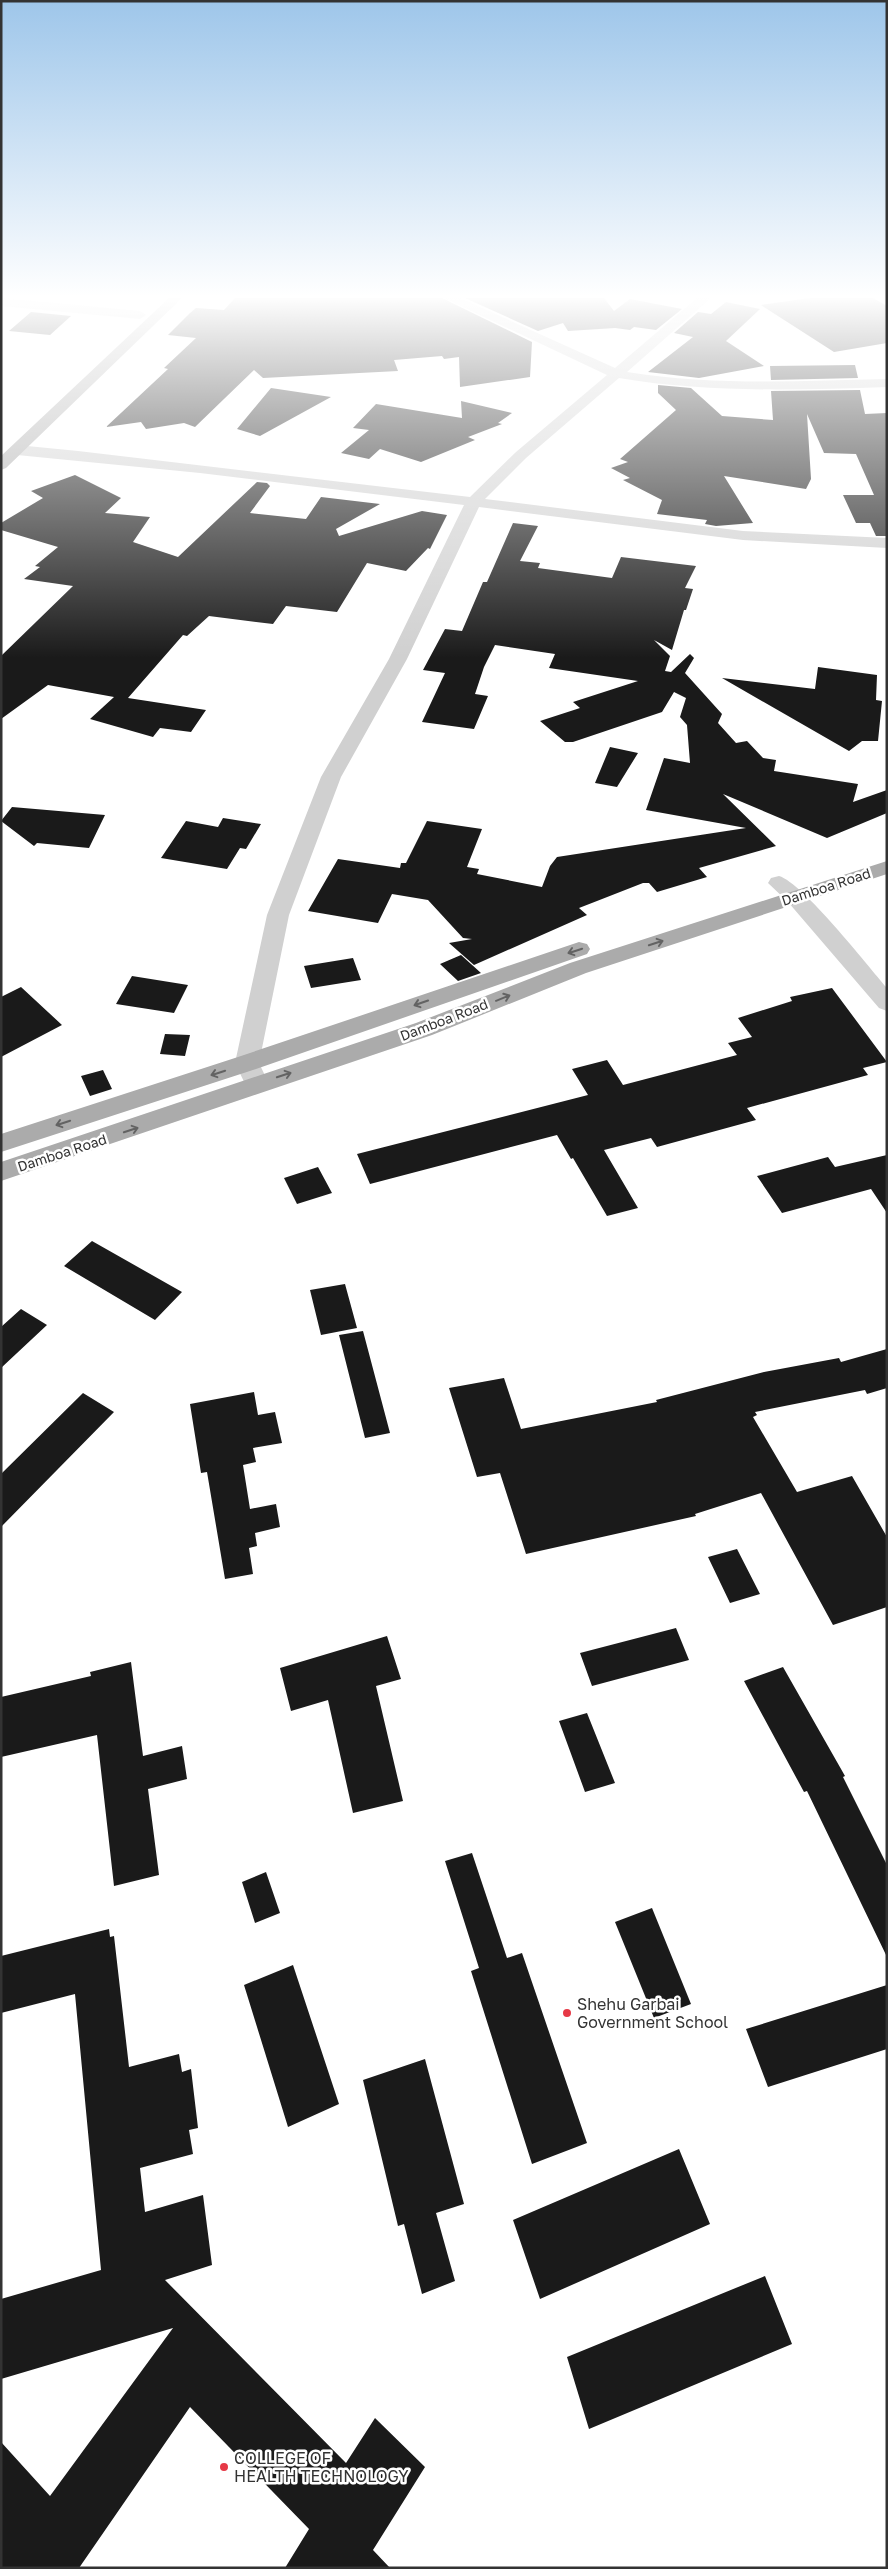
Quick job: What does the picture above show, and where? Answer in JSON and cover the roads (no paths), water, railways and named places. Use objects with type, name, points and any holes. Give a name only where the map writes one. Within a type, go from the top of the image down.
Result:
[{"type":"main road","points":[[22,425],[30,418]]},
{"type":"main road","points":[[1,465],[50,418]]},
{"type":"main road","name":"Damboa Road","points":[[1,1172],[160,1120],[257,1084],[424,1029],[578,968],[788,890],[887,847]]},
{"type":"main road","name":"Damboa Road","points":[[1,1143],[247,1063],[487,980],[788,890],[887,867]]},
{"type":"street","points":[[257,1084],[247,1063],[278,915],[331,777],[398,659],[474,502],[521,455],[565,418]]},
{"type":"street","points":[[16,450],[474,502],[747,536],[844,543],[887,543]]},
{"type":"street","points":[[788,890],[887,1003]]},
{"type":"place","name":"Shehu Garbai Government School","points":[[567,2013]]},
{"type":"place","name":"COLLEGE OF HEALTH TECHNOLOGY","points":[[224,2467]]}]
